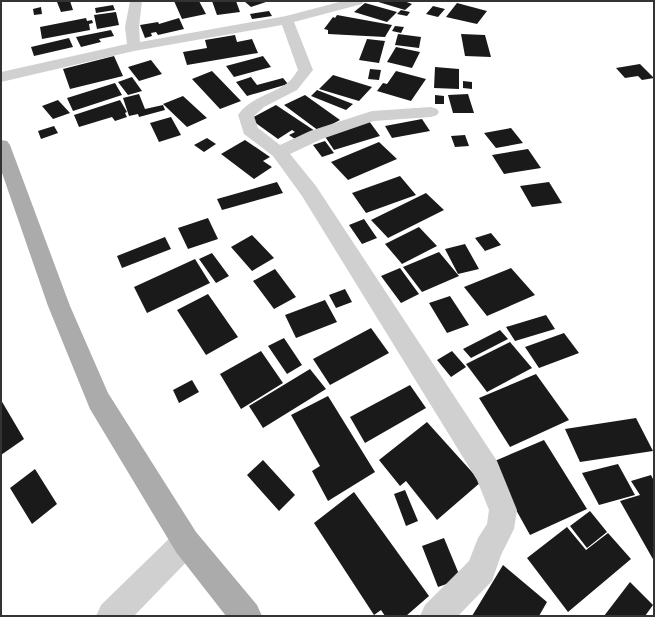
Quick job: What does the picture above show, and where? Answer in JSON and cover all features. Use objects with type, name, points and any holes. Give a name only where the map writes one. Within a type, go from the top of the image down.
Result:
[{"type":"main road","points":[[1,145],[59,306],[99,401],[186,542],[246,616]]},
{"type":"street","points":[[134,47],[132,27],[136,1]]},
{"type":"street","points":[[1,77],[134,47],[287,20],[358,1]]},
{"type":"street","points":[[287,20],[306,70],[292,87],[258,104],[246,115],[250,130],[279,152],[309,191],[487,471],[503,510],[500,529],[488,548],[481,570],[436,616]]},
{"type":"street","points":[[279,152],[316,135],[372,116],[431,112]]},
{"type":"street","points":[[112,616],[186,542]]},
{"type":"building","points":[[70,1],[73,10],[61,12],[57,2]]},
{"type":"building","points":[[174,1],[199,1],[206,14],[182,19]]},
{"type":"building","points":[[212,1],[236,1],[240,12],[217,15]]},
{"type":"building","points":[[244,1],[265,1],[266,2],[251,7]]},
{"type":"building","points":[[375,1],[404,1],[412,4],[405,10]]},
{"type":"building","points":[[365,3],[397,12],[387,22],[354,12]]},
{"type":"building","points":[[457,3],[487,11],[477,24],[446,17]]},
{"type":"building","points":[[113,5],[115,10],[96,13],[95,8]]},
{"type":"building","points":[[433,6],[445,9],[438,17],[426,14]]},
{"type":"building","points":[[41,7],[42,14],[34,15],[33,9]]},
{"type":"building","points":[[401,10],[410,12],[407,16],[397,14]]},
{"type":"building","points":[[269,11],[272,16],[252,19],[250,14]]},
{"type":"building","points":[[116,12],[119,25],[97,29],[94,15]]},
{"type":"building","points":[[337,15],[392,25],[385,37],[328,34],[328,30],[324,29],[333,17],[335,18]]},
{"type":"building","points":[[86,18],[87,21],[92,20],[93,23],[89,24],[90,30],[42,39],[40,27]]},
{"type":"building","points":[[179,18],[184,29],[158,35],[156,32],[151,33],[152,36],[145,38],[140,25],[158,22],[159,24]]},
{"type":"building","points":[[395,26],[404,27],[401,33],[392,31]]},
{"type":"building","points":[[111,30],[114,36],[99,39],[101,42],[81,47],[76,37]]},
{"type":"building","points":[[398,34],[421,37],[419,48],[395,45]]},
{"type":"building","points":[[461,34],[485,35],[491,57],[465,56]]},
{"type":"building","points":[[235,35],[237,42],[252,39],[258,53],[187,65],[183,52],[207,48],[205,40]]},
{"type":"building","points":[[69,38],[73,47],[34,56],[31,47]]},
{"type":"building","points":[[367,39],[385,41],[379,63],[359,60]]},
{"type":"building","points":[[396,47],[420,52],[412,68],[387,62]]},
{"type":"building","points":[[114,56],[123,76],[70,89],[63,69]]},
{"type":"building","points":[[263,56],[271,67],[234,77],[226,66]]},
{"type":"building","points":[[151,60],[162,74],[139,81],[128,67]]},
{"type":"building","points":[[640,64],[654,78],[642,80],[638,76],[625,78],[616,68]]},
{"type":"building","points":[[435,67],[459,69],[459,89],[434,88]]},
{"type":"building","points":[[370,69],[381,70],[379,80],[368,79]]},
{"type":"building","points":[[212,71],[241,101],[220,109],[192,79]]},
{"type":"building","points":[[396,71],[426,79],[411,101],[377,91],[383,83],[387,84]]},
{"type":"building","points":[[333,75],[372,87],[359,101],[319,89]]},
{"type":"building","points":[[132,77],[142,91],[128,95],[118,82]]},
{"type":"building","points":[[251,77],[257,85],[283,78],[288,84],[247,96],[236,82]]},
{"type":"building","points":[[463,81],[472,82],[472,89],[463,88]]},
{"type":"building","points":[[115,83],[122,95],[73,111],[67,98]]},
{"type":"building","points":[[317,90],[353,104],[346,110],[311,96]]},
{"type":"building","points":[[139,94],[145,109],[163,105],[165,110],[139,117],[138,114],[129,116],[123,98]]},
{"type":"building","points":[[468,94],[474,113],[453,113],[448,95]]},
{"type":"building","points":[[305,95],[340,120],[319,131],[284,105]]},
{"type":"building","points":[[435,95],[444,96],[444,104],[435,104]]},
{"type":"building","points":[[183,96],[207,118],[187,127],[163,104]]},
{"type":"building","points":[[58,100],[70,113],[53,119],[42,106]]},
{"type":"building","points":[[120,100],[127,112],[125,113],[127,117],[115,121],[112,117],[79,127],[74,115]]},
{"type":"building","points":[[276,105],[315,131],[298,141],[289,135],[295,132],[292,130],[278,139],[250,119]]},
{"type":"building","points":[[171,117],[181,135],[159,142],[150,123]]},
{"type":"building","points":[[422,119],[430,131],[392,138],[385,126]]},
{"type":"building","points":[[369,121],[380,136],[334,150],[324,135]]},
{"type":"building","points":[[54,126],[58,133],[41,139],[38,131]]},
{"type":"building","points":[[511,128],[523,143],[496,148],[484,133]]},
{"type":"building","points":[[465,135],[469,146],[455,147],[451,136]]},
{"type":"building","points":[[207,138],[216,144],[204,152],[194,145]]},
{"type":"building","points":[[245,140],[270,157],[263,161],[272,167],[254,179],[221,154]]},
{"type":"building","points":[[325,141],[334,153],[322,157],[313,145]]},
{"type":"building","points":[[379,142],[397,159],[348,180],[331,162]]},
{"type":"building","points":[[528,149],[541,168],[504,174],[492,155]]},
{"type":"building","points":[[400,176],[416,195],[366,213],[352,193]]},
{"type":"building","points":[[277,182],[283,193],[222,210],[217,199]]},
{"type":"building","points":[[549,182],[562,203],[532,207],[520,186]]},
{"type":"building","points":[[426,193],[444,210],[388,238],[371,220]]},
{"type":"building","points":[[208,218],[218,239],[188,249],[178,228]]},
{"type":"building","points":[[364,219],[377,238],[362,244],[349,225]]},
{"type":"building","points":[[419,227],[437,246],[402,264],[385,244]]},
{"type":"building","points":[[491,233],[501,245],[485,251],[475,238]]},
{"type":"building","points":[[252,235],[274,258],[252,271],[231,247]]},
{"type":"building","points":[[165,237],[171,249],[122,268],[117,256]]},
{"type":"building","points":[[465,244],[479,269],[458,274],[445,249]]},
{"type":"building","points":[[439,252],[459,276],[422,292],[403,267]]},
{"type":"building","points":[[212,253],[229,276],[216,283],[199,259]]},
{"type":"building","points":[[195,259],[210,283],[147,313],[134,287]]},
{"type":"building","points":[[400,268],[419,294],[401,303],[381,276]]},
{"type":"building","points":[[511,268],[535,295],[487,316],[464,287]]},
{"type":"building","points":[[275,269],[296,297],[274,309],[253,281]]},
{"type":"building","points":[[345,289],[352,302],[336,308],[329,295]]},
{"type":"building","points":[[208,294],[238,337],[206,355],[177,310]]},
{"type":"building","points":[[450,296],[469,325],[447,333],[429,303]]},
{"type":"building","points":[[325,300],[337,322],[296,338],[285,315]]},
{"type":"building","points":[[546,315],[555,329],[515,341],[506,327]]},
{"type":"building","points":[[371,328],[389,353],[330,385],[313,359]]},
{"type":"building","points":[[500,330],[508,339],[471,358],[463,349]]},
{"type":"building","points":[[564,333],[579,353],[539,368],[525,347]]},
{"type":"building","points":[[284,338],[302,365],[287,374],[268,346]]},
{"type":"building","points":[[510,342],[532,368],[487,392],[466,364]]},
{"type":"building","points":[[261,351],[283,383],[241,409],[220,374]]},
{"type":"building","points":[[452,351],[466,367],[451,377],[437,360]]},
{"type":"building","points":[[310,369],[326,389],[263,428],[249,406]]},
{"type":"building","points":[[536,374],[569,420],[510,447],[479,398]]},
{"type":"building","points":[[192,380],[199,392],[179,403],[173,390]]},
{"type":"building","points":[[410,385],[426,408],[365,443],[350,417]]},
{"type":"building","points":[[328,396],[375,472],[328,501],[312,471],[320,466],[291,415]]},
{"type":"building","points":[[1,400],[24,439],[1,455]]},
{"type":"building","points":[[636,418],[653,451],[580,462],[565,429]]},
{"type":"building","points":[[427,422],[481,482],[437,520],[406,481],[400,486],[379,460]]},
{"type":"building","points":[[544,440],[587,509],[530,535],[490,463]]},
{"type":"building","points":[[263,460],[295,495],[279,511],[247,475]]},
{"type":"building","points":[[618,464],[635,495],[599,505],[582,473]]},
{"type":"building","points":[[35,469],[57,504],[32,524],[10,488]]},
{"type":"building","points":[[651,475],[654,481],[654,561],[620,501],[640,495],[631,481]]},
{"type":"building","points":[[405,490],[418,521],[406,526],[394,494]]},
{"type":"building","points":[[354,492],[429,596],[406,616],[385,616],[381,610],[374,615],[314,523]]},
{"type":"building","points":[[590,511],[607,532],[587,548],[570,526]]},
{"type":"building","points":[[567,527],[586,550],[608,533],[631,559],[568,612],[527,558]]},
{"type":"building","points":[[444,538],[461,579],[438,587],[422,546]]},
{"type":"building","points":[[503,565],[547,602],[539,616],[472,616]]},
{"type":"building","points":[[630,582],[653,605],[645,616],[604,616]]}]
